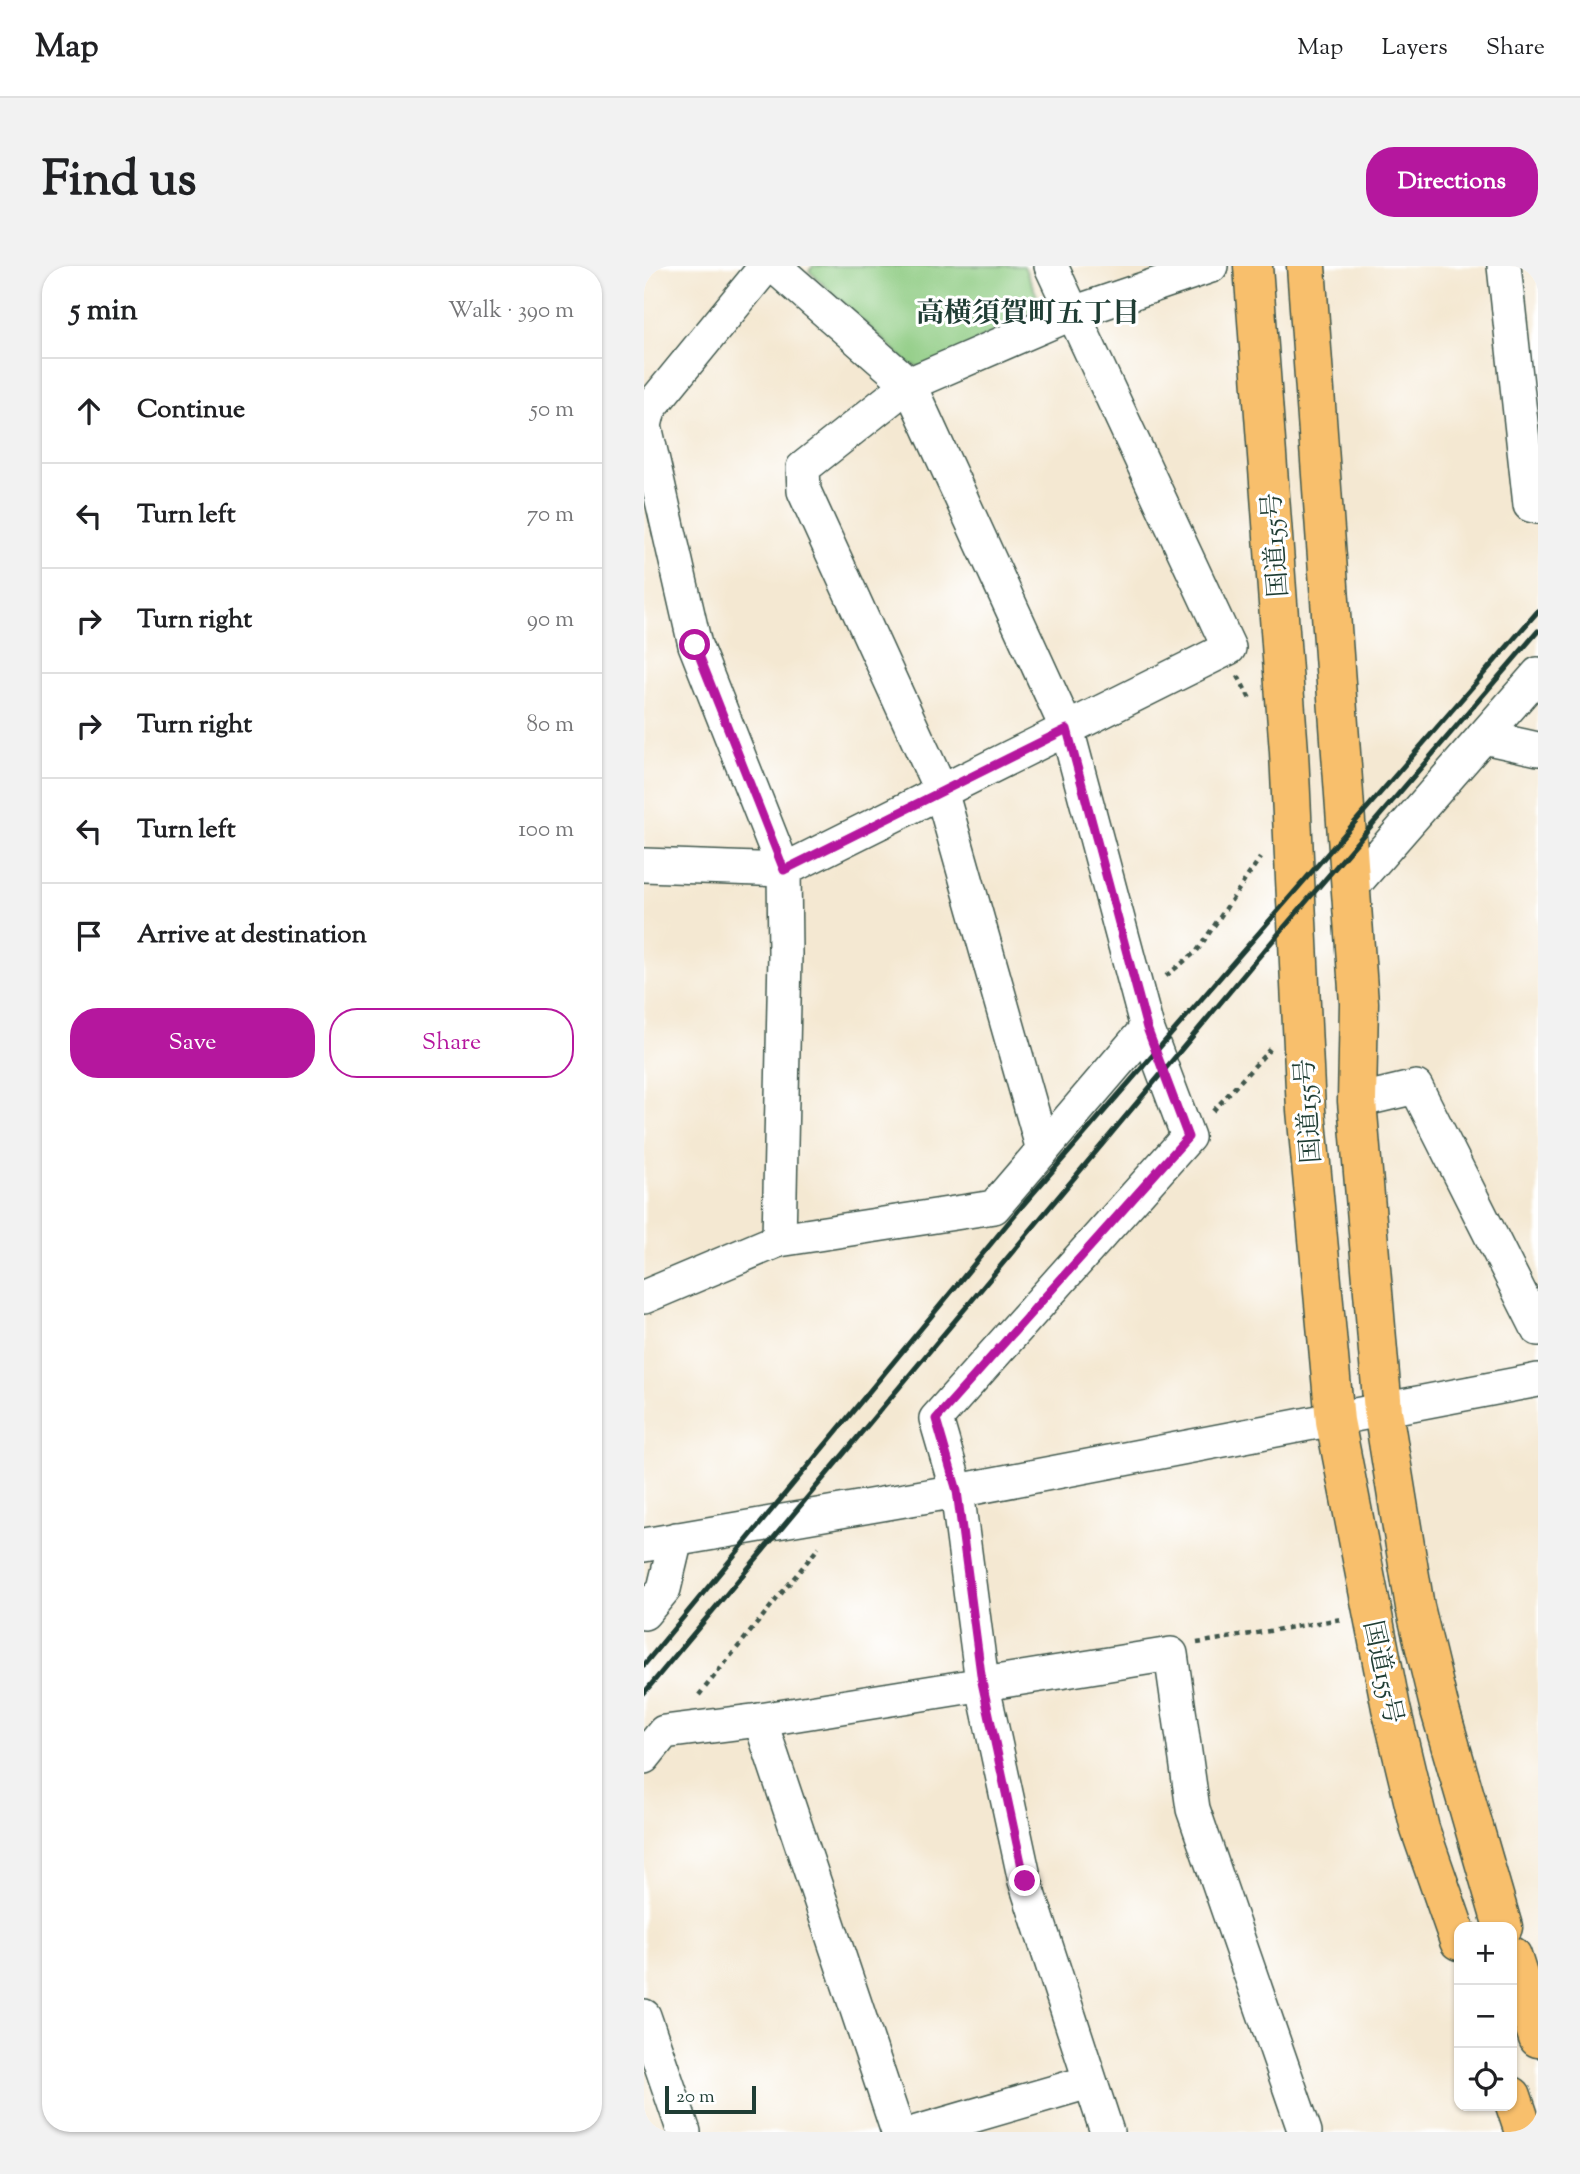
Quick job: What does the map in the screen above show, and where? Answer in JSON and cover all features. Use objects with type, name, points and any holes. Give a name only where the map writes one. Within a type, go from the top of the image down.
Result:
[{"type":"highway","name":"国道155号","points":[[1254,266],[1289,752],[1306,1110],[1335,1421],[1394,1722],[1420,1829],[1454,1927]]},
{"type":"highway","name":"国道155号","points":[[1306,266],[1359,1003],[1357,1101],[1383,1411],[1415,1607],[1440,1710],[1502,1922]]},
{"type":"highway","points":[[1522,1966],[1538,2038]]},
{"type":"highway","points":[[1517,2111],[1524,2132]]},
{"type":"street","points":[[766,266],[649,409],[645,426],[695,645],[784,870],[785,968],[779,1240]]},
{"type":"street","points":[[774,266],[909,384],[1067,729],[1147,1028],[1188,1137],[936,1419],[957,1491],[982,1682],[1025,1881],[1107,2132]]},
{"type":"street","points":[[644,865],[784,870],[1229,648],[1051,266]]},
{"type":"street","points":[[1043,1150],[941,791],[804,491],[803,468],[909,384],[1073,313],[1211,266]]},
{"type":"street","points":[[1504,266],[1530,505],[1538,507]]},
{"type":"street","points":[[1351,888],[1538,674]]},
{"type":"street","points":[[1483,737],[1538,749]]},
{"type":"street","points":[[644,1297],[779,1240],[994,1207],[1147,1028]]},
{"type":"street","points":[[1357,1101],[1416,1087],[1538,1329]]},
{"type":"street","points":[[644,1545],[957,1491],[1335,1421],[1538,1380]]},
{"type":"street","points":[[644,1613],[664,1589],[676,1539]]},
{"type":"street","points":[[644,1757],[664,1732],[760,1720],[982,1682],[1171,1654],[1193,1809],[1305,2132]]},
{"type":"street","points":[[760,1720],[898,2132]]},
{"type":"street","points":[[644,2016],[684,2132]]},
{"type":"street","points":[[917,2132],[1089,2082]]},
{"type":"path","points":[[1226,650],[1248,698],[1255,703]]},
{"type":"path","points":[[1136,985],[1160,981],[1196,951],[1264,852]]},
{"type":"path","points":[[1188,1137],[1266,1050],[1274,1047]]},
{"type":"path","points":[[670,1731],[849,1510]]},
{"type":"path","points":[[1171,1654],[1191,1644],[1343,1619]]},
{"type":"green space","points":[[813,266],[1024,266],[1041,305],[928,369],[909,364],[809,271]]},
{"type":"railway","points":[[644,1665],[1022,1206],[1538,611]]},
{"type":"railway","points":[[644,1693],[1257,959],[1538,631]]},
{"type":"district","name":"高横須賀町五丁目","points":[[1028,312]]},
{"type":"route","points":[[695,645],[784,870],[1067,729],[1147,1028],[1188,1137],[936,1419],[957,1491],[982,1682],[1025,1881]]}]
